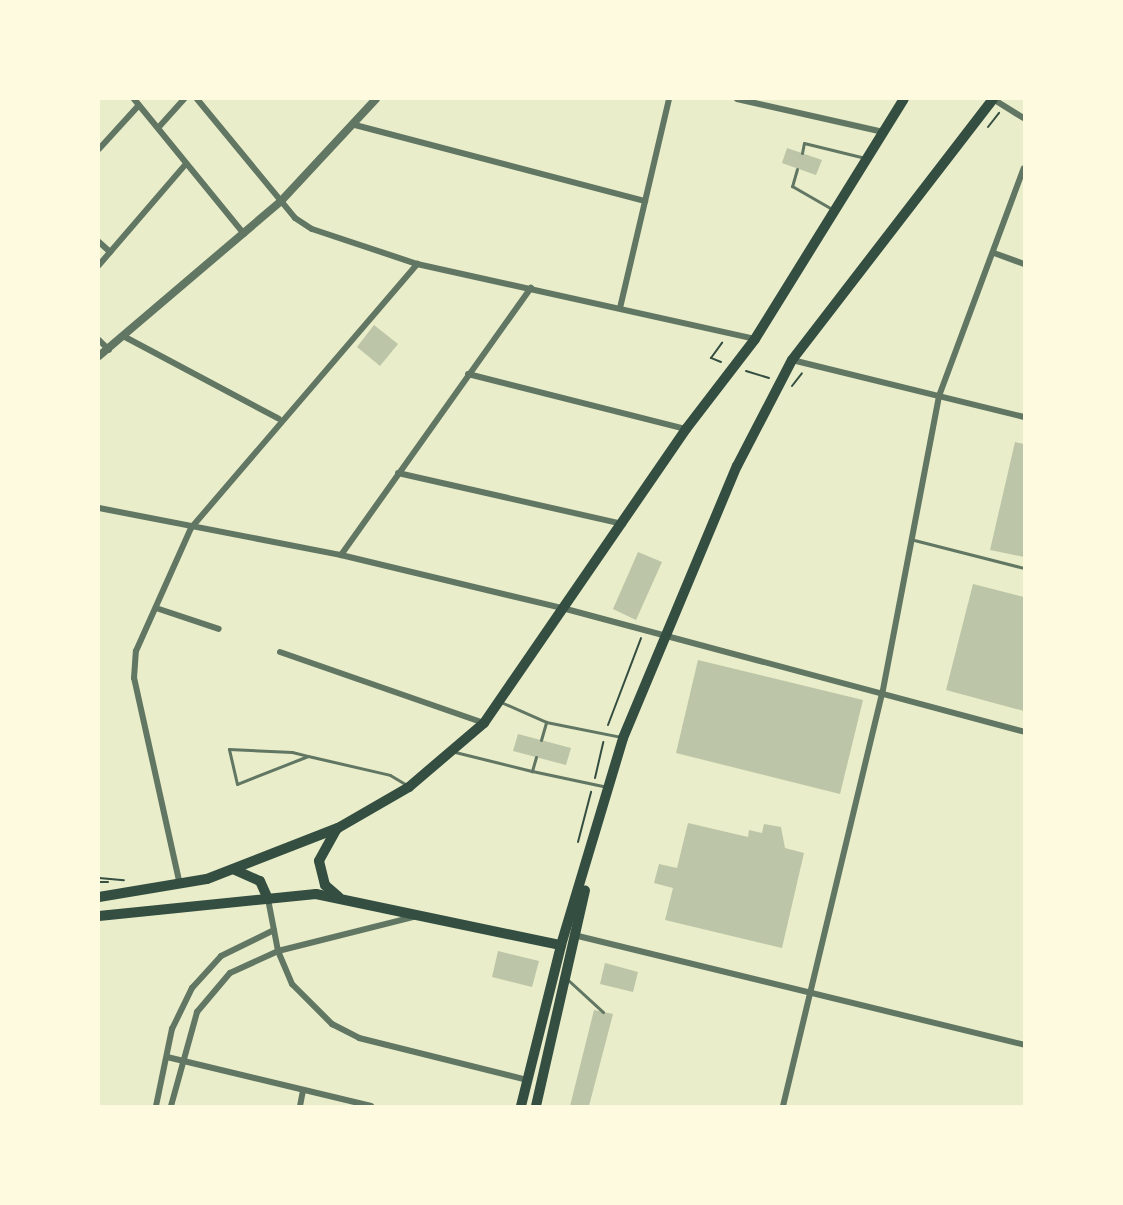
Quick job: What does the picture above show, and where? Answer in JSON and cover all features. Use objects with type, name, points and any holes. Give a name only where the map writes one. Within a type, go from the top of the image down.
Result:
[{"type":"main road","points":[[99,897],[180,886],[235,870],[338,828],[409,787],[454,752],[484,723],[502,703],[686,429],[755,339],[832,209],[904,99]]},
{"type":"main road","points":[[973,125],[981,99]]},
{"type":"main road","points":[[521,1106],[561,945],[590,860],[623,738],[663,635],[737,466],[792,360],[993,99]]},
{"type":"main road","points":[[338,828],[322,848],[320,867],[325,885],[345,900]]},
{"type":"main road","points":[[537,1106],[578,936],[590,860]]},
{"type":"main road","points":[[235,870],[260,881],[268,899]]},
{"type":"main road","points":[[99,916],[316,894],[561,945]]},
{"type":"street","points":[[158,128],[184,99]]},
{"type":"street","points":[[197,99],[282,200],[312,229],[417,264],[755,339]]},
{"type":"street","points":[[99,356],[125,337],[282,200],[355,125],[376,99]]},
{"type":"street","points":[[620,308],[669,99]]},
{"type":"street","points":[[736,99],[883,132]]},
{"type":"street","points":[[993,99],[1024,118]]},
{"type":"street","points":[[99,149],[136,102],[244,235]]},
{"type":"street","points":[[355,125],[645,201]]},
{"type":"street","points":[[99,265],[186,164]]},
{"type":"street","points":[[783,1106],[882,694],[914,540],[939,396],[1024,168]]},
{"type":"street","points":[[99,242],[110,252]]},
{"type":"street","points":[[994,253],[1024,264]]},
{"type":"street","points":[[180,886],[134,678],[136,651],[191,528],[279,419],[417,264]]},
{"type":"street","points":[[340,555],[531,288]]},
{"type":"street","points":[[125,337],[279,419]]},
{"type":"street","points":[[99,340],[109,350]]},
{"type":"street","points":[[792,360],[1024,417]]},
{"type":"street","points":[[468,374],[686,429]]},
{"type":"street","points":[[398,473],[623,524]]},
{"type":"street","points":[[99,508],[191,528],[340,555],[566,609],[1024,732]]},
{"type":"street","points":[[156,608],[219,629]]},
{"type":"street","points":[[280,652],[484,723]]},
{"type":"street","points":[[268,899],[278,951],[303,1000],[332,1024],[359,1038],[528,1080]]},
{"type":"street","points":[[171,1106],[188,1032],[208,995],[230,973],[278,951],[418,916]]},
{"type":"street","points":[[156,1106],[181,1008],[202,974],[238,944],[274,930]]},
{"type":"street","points":[[578,936],[1024,1045]]},
{"type":"street","points":[[167,1057],[371,1106]]},
{"type":"street","points":[[300,1106],[303,1090]]},
{"type":"lane","points":[[802,153],[804,143],[866,158]]},
{"type":"lane","points":[[797,169],[792,186],[832,209]]},
{"type":"lane","points":[[914,540],[1024,568]]},
{"type":"lane","points":[[502,703],[546,722],[623,738]]},
{"type":"lane","points":[[541,740],[546,722]]},
{"type":"lane","points":[[308,756],[237,784],[229,749],[269,748],[308,756],[390,775],[409,787]]},
{"type":"lane","points":[[454,752],[609,788]]},
{"type":"lane","points":[[532,771],[536,757]]},
{"type":"lane","points":[[567,979],[603,1012]]},
{"type":"path","points":[[99,878],[124,877],[124,882],[99,882]]},
{"type":"building","points":[[787,148],[822,160],[816,175],[782,163]]},
{"type":"building","points":[[374,325],[398,344],[380,366],[357,347]]},
{"type":"building","points":[[1015,442],[1024,444],[1024,557],[990,550]]},
{"type":"building","points":[[638,552],[662,562],[636,620],[613,609]]},
{"type":"building","points":[[973,584],[1024,597],[1024,711],[946,690]]},
{"type":"building","points":[[698,660],[863,700],[840,794],[676,753]]},
{"type":"building","points":[[518,734],[571,748],[566,765],[513,751]]},
{"type":"building","points":[[688,823],[748,837],[749,830],[762,833],[764,824],[781,827],[785,848],[804,853],[782,948],[665,920],[673,888],[654,883],[659,864],[677,868]]},
{"type":"building","points":[[498,951],[539,961],[532,987],[492,977]]},
{"type":"building","points":[[605,963],[638,972],[633,992],[600,984]]},
{"type":"building","points":[[594,1010],[613,1014],[589,1106],[570,1106]]}]
